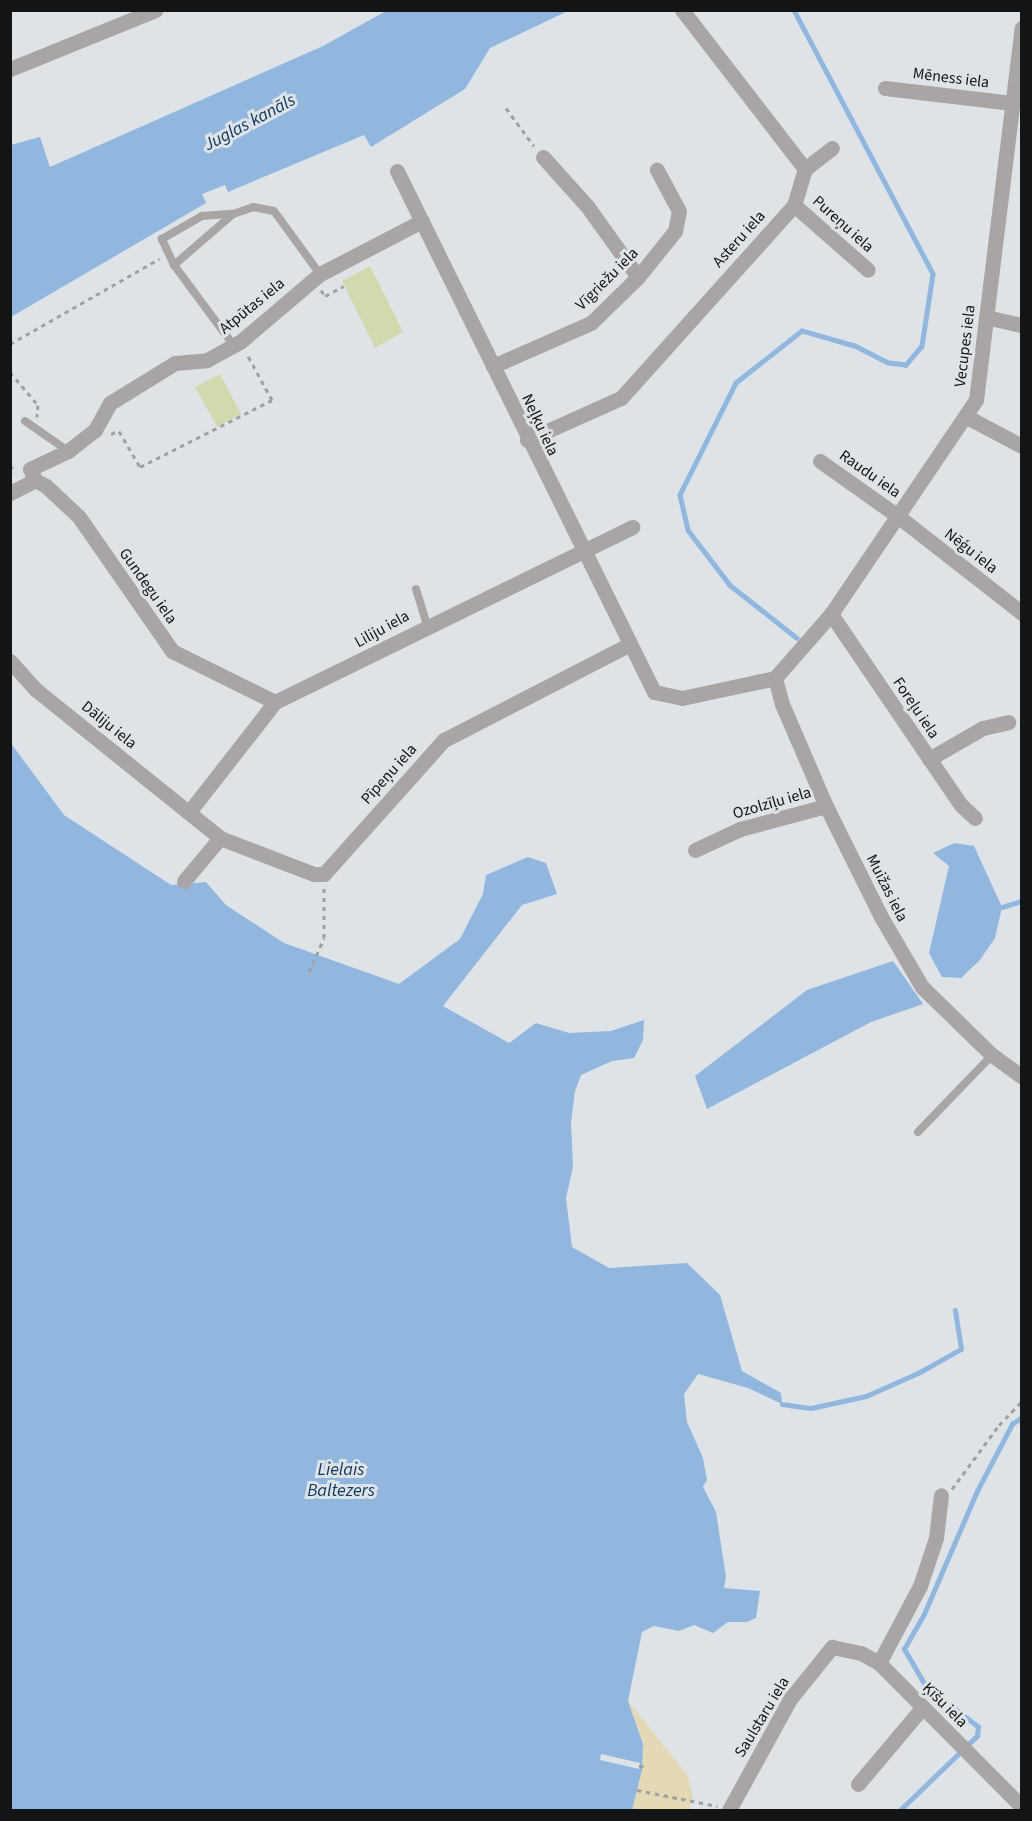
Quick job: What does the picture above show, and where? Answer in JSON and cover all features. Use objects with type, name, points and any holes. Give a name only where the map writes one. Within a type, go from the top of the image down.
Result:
[{"type":"street","points":[[10,69],[154,10]]},
{"type":"street","points":[[682,10],[805,169],[832,148]]},
{"type":"street","name":"Vecupes iela","points":[[776,678],[831,614],[899,517],[976,400],[1022,28]]},
{"type":"street","name":"Mēness iela","points":[[885,88],[1012,103]]},
{"type":"street","points":[[543,156],[587,206],[638,277]]},
{"type":"street","points":[[1006,157],[1022,160]]},
{"type":"street","name":"Asteru iela","points":[[527,440],[621,398],[794,205],[805,169]]},
{"type":"street","name":"Vīgriežu iela","points":[[493,366],[591,323],[638,277],[675,231],[679,211],[657,170]]},
{"type":"street","name":"Neļķu iela","points":[[397,171],[628,645],[654,692],[682,698],[776,678]]},
{"type":"street","name":"Pureņu iela","points":[[794,205],[867,270]]},
{"type":"street","name":"Atpūtas iela","points":[[35,480],[30,469],[68,451],[95,430],[110,403],[175,363],[207,360],[237,344],[320,274],[422,221]]},
{"type":"street","points":[[986,317],[1022,325]]},
{"type":"street","points":[[965,416],[1022,446]]},
{"type":"street","name":"Raudu iela","points":[[820,461],[899,517]]},
{"type":"street","points":[[10,493],[35,480]]},
{"type":"street","name":"Gundegu iela","points":[[35,480],[79,517],[172,651],[275,702]]},
{"type":"street","name":"Nēģu iela","points":[[899,517],[1022,614]]},
{"type":"street","name":"Liliju iela","points":[[189,812],[275,702],[334,675],[427,624],[633,527]]},
{"type":"street","name":"Foreļu iela","points":[[831,614],[929,759],[975,818]]},
{"type":"street","name":"Pīpeņu iela","points":[[324,874],[444,740],[628,645]]},
{"type":"street","name":"Dāliju iela","points":[[10,661],[35,689],[189,812]]},
{"type":"street","name":"Muižas iela","points":[[776,678],[782,704],[826,806],[880,915],[922,987],[992,1055],[1022,1077]]},
{"type":"street","points":[[929,759],[983,728],[1008,722]]},
{"type":"street","name":"Ozolzīļu iela","points":[[695,850],[740,829],[826,806]]},
{"type":"street","points":[[189,812],[220,838],[314,874],[324,874]]},
{"type":"street","points":[[184,881],[220,838]]},
{"type":"street","points":[[879,1663],[920,1586],[936,1538],[941,1495]]},
{"type":"street","name":"Ķīšu iela","points":[[832,1647],[861,1653],[879,1663],[1022,1808]]},
{"type":"street","name":"Saulstaru iela","points":[[728,1810],[790,1699],[832,1647]]},
{"type":"street","points":[[858,1784],[922,1708]]},
{"type":"lane","points":[[237,344],[174,265],[162,239],[202,216],[233,214],[254,207],[274,211],[320,274]]},
{"type":"lane","points":[[174,265],[233,214]]},
{"type":"lane","points":[[25,422],[68,451]]},
{"type":"lane","points":[[416,589],[427,624]]},
{"type":"lane","points":[[918,1132],[992,1055]]},
{"type":"path","points":[[506,108],[543,156]]},
{"type":"path","points":[[10,344],[169,254]]},
{"type":"path","points":[[95,430],[103,437],[119,431],[140,467],[272,400],[237,344]]},
{"type":"path","points":[[10,372],[38,405],[38,415]]},
{"type":"path","points":[[309,972],[324,938],[324,874]]},
{"type":"path","points":[[941,1495],[950,1493],[999,1425],[1022,1401]]},
{"type":"path","points":[[639,1766],[646,1767]]},
{"type":"path","points":[[637,1790],[707,1801],[728,1810]]},
{"type":"green space","points":[[370,266],[403,332],[375,348],[342,281]]},
{"type":"green space","points":[[220,374],[241,414],[217,427],[195,387]]},
{"type":"sand","points":[[628,1701],[688,1776],[693,1797],[689,1810],[632,1810],[642,1770],[643,1744]]},
{"type":"water","name":"Juglas kanāls","points":[[386,11],[568,11],[490,48],[465,89],[371,147],[364,135],[228,192],[225,185],[202,194],[206,203],[11,317],[11,145],[40,137],[50,167],[323,46]]},
{"type":"water","name":"Lielais Baltezers","points":[[10,742],[64,815],[171,885],[206,882],[226,905],[284,943],[399,984],[460,939],[483,894],[486,875],[528,857],[546,863],[557,894],[522,905],[443,1006],[509,1043],[536,1023],[569,1033],[611,1031],[644,1020],[643,1040],[634,1058],[612,1061],[581,1075],[575,1091],[571,1123],[573,1167],[566,1198],[572,1247],[609,1268],[687,1263],[720,1295],[742,1371],[781,1393],[782,1404],[748,1388],[698,1374],[684,1394],[687,1422],[703,1458],[707,1480],[703,1487],[716,1512],[726,1577],[724,1588],[760,1591],[756,1618],[747,1622],[728,1622],[713,1633],[694,1625],[679,1631],[654,1626],[642,1632],[628,1701],[643,1744],[642,1770],[632,1810],[11,1810]]},
{"type":"water","points":[[954,843],[974,846],[1002,907],[995,938],[980,960],[961,978],[942,977],[929,953],[949,866],[933,853]]},
{"type":"water","points":[[893,961],[923,1004],[871,1022],[707,1109],[695,1076],[807,990]]},
{"type":"pier","points":[[601,1754],[640,1763],[639,1769],[600,1760]]},
{"type":"waterway","points":[[794,10],[933,274],[922,346],[906,365],[888,363],[854,346],[802,331],[736,383],[680,495],[688,530],[730,585],[797,638]]},
{"type":"waterway","points":[[1002,907],[1022,901]]},
{"type":"waterway","points":[[782,1404],[811,1408],[866,1396],[918,1373],[961,1349],[955,1310]]},
{"type":"waterway","points":[[900,1810],[977,1736],[978,1727],[926,1687],[904,1649],[924,1614],[977,1491],[1012,1424],[1022,1417]]}]
